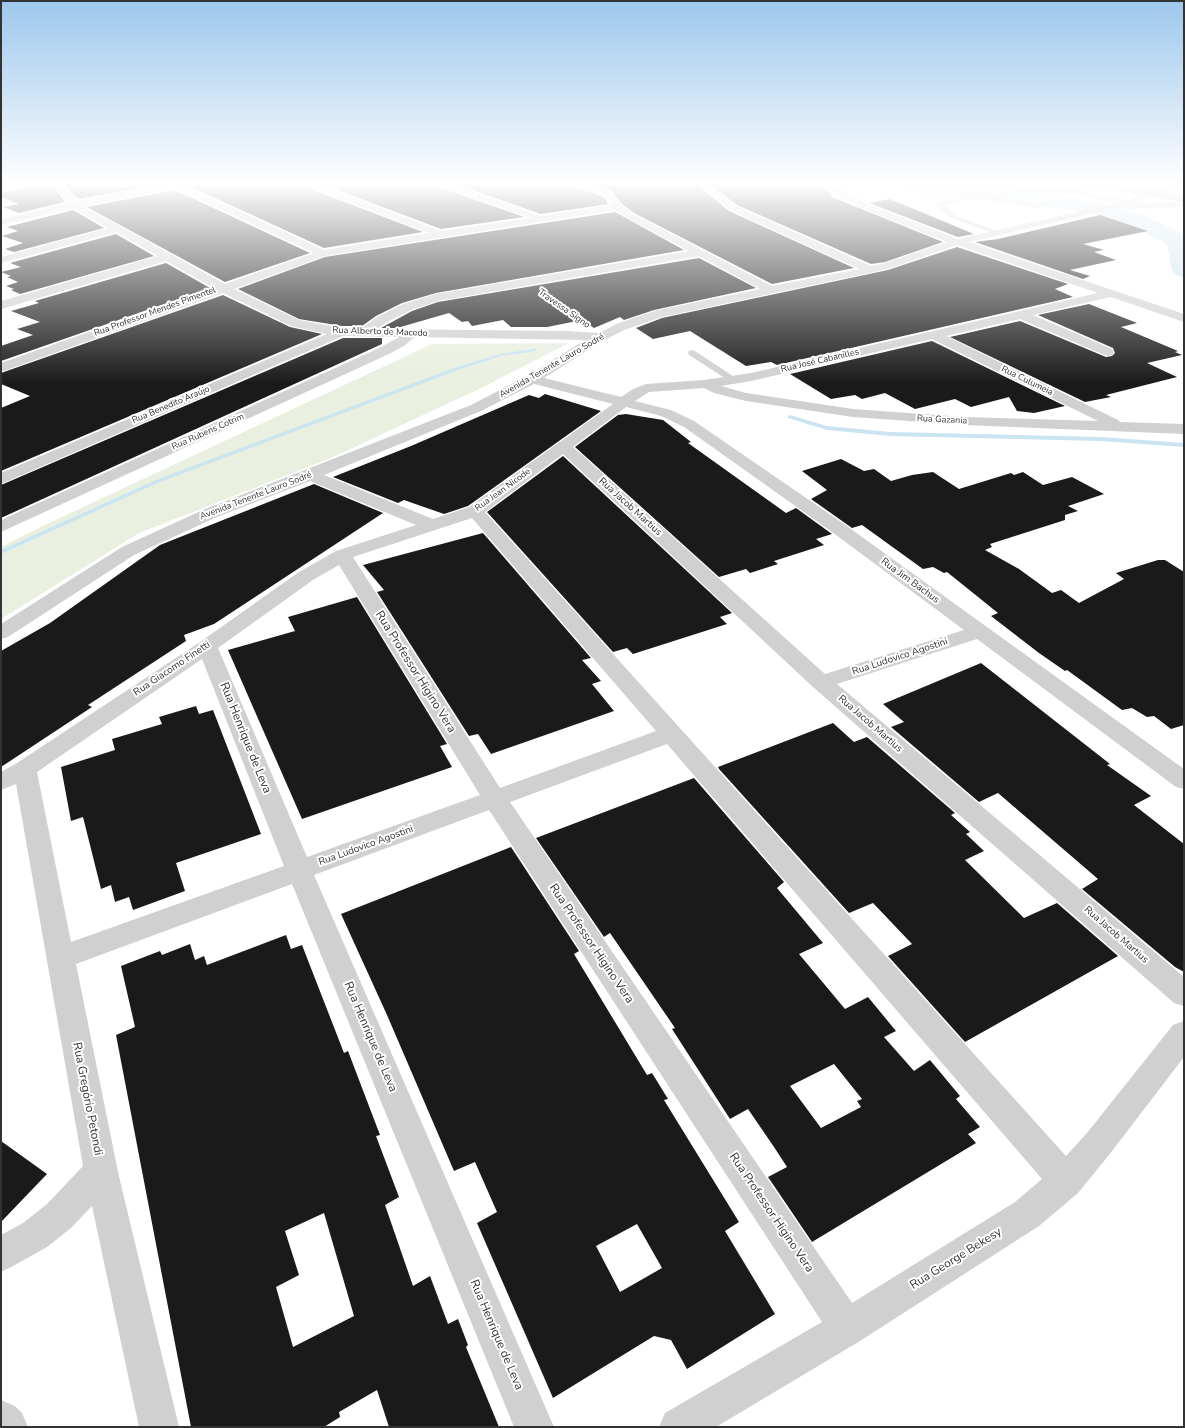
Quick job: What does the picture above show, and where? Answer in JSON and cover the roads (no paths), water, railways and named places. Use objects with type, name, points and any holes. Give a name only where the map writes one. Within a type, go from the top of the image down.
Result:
[{"type":"street","points":[[1,260],[40,250]]},
{"type":"street","name":"Rua Alberto de Macedo","points":[[154,250],[223,288],[295,323],[314,328],[342,332],[601,336]]},
{"type":"street","points":[[316,250],[323,253]]},
{"type":"street","name":"Rua Professor Mendes Pimentel","points":[[1,368],[323,253],[343,250]]},
{"type":"street","points":[[693,250],[771,290]]},
{"type":"street","points":[[826,250],[871,270]]},
{"type":"street","name":"Avenida Tenente Lauro Sodré","points":[[1,633],[128,551],[211,512],[310,475],[476,408],[532,379],[601,336],[620,326],[658,314],[871,270],[935,250]]},
{"type":"street","points":[[979,250],[1184,318]]},
{"type":"street","points":[[365,332],[381,320],[421,302],[525,282],[699,253]]},
{"type":"street","points":[[1,305],[167,257]]},
{"type":"street","name":"Rua José Cabanilles","points":[[625,402],[646,388],[704,384],[751,377],[1110,294]]},
{"type":"street","points":[[1022,314],[1107,352]]},
{"type":"street","name":"Rua Benedito Araújo","points":[[1,479],[342,332]]},
{"type":"street","name":"Rua Rubens Cotrim","points":[[1,527],[384,351],[399,343],[412,333]]},
{"type":"street","name":"Rua Culumeia","points":[[934,335],[1119,426]]},
{"type":"street","points":[[532,379],[625,402]]},
{"type":"street","name":"Rua Gazania","points":[[704,384],[719,390],[746,397],[853,413],[964,421],[1184,429]]},
{"type":"street","name":"Rua Jean Nicode","points":[[342,554],[475,511],[625,402]]},
{"type":"street","name":"Rua Jim Bachus","points":[[625,402],[666,413],[689,424],[838,528],[1184,781]]},
{"type":"street","name":"Rua Jacob Martius","points":[[563,446],[821,682],[1184,994]]},
{"type":"street","points":[[310,475],[432,525]]},
{"type":"street","points":[[475,511],[1066,1181]]},
{"type":"street","name":"Rua Giacomo Finetti","points":[[13,776],[207,646],[300,580],[342,554]]},
{"type":"street","name":"Rua Professor Higino Vera","points":[[342,554],[494,798],[847,1328]]},
{"type":"street","name":"Rua Ludovico Agostini","points":[[821,682],[979,632]]},
{"type":"street","name":"Rua Henrique de Leva","points":[[207,646],[299,870],[534,1427]]},
{"type":"street","name":"Rua Ludovico Agostini","points":[[61,958],[671,734]]},
{"type":"street","name":"Rua Gregório Petondi","points":[[13,776],[61,958],[101,1172],[159,1427]]},
{"type":"street","name":"Rua George Bekesy","points":[[679,1427],[847,1328],[1027,1214],[1066,1181],[1098,1144],[1184,1034]]},
{"type":"street","points":[[1,1254],[35,1234],[59,1216],[101,1172]]},
{"type":"street","points":[[1,1420],[8,1427]]},
{"type":"lane","points":[[692,352],[734,380]]},
{"type":"waterway","points":[[1180,250],[1184,270]]},
{"type":"waterway","points":[[1,552],[158,481],[456,369],[500,355],[534,350]]},
{"type":"waterway","points":[[790,417],[827,428],[890,434],[1101,439],[1184,445]]}]
